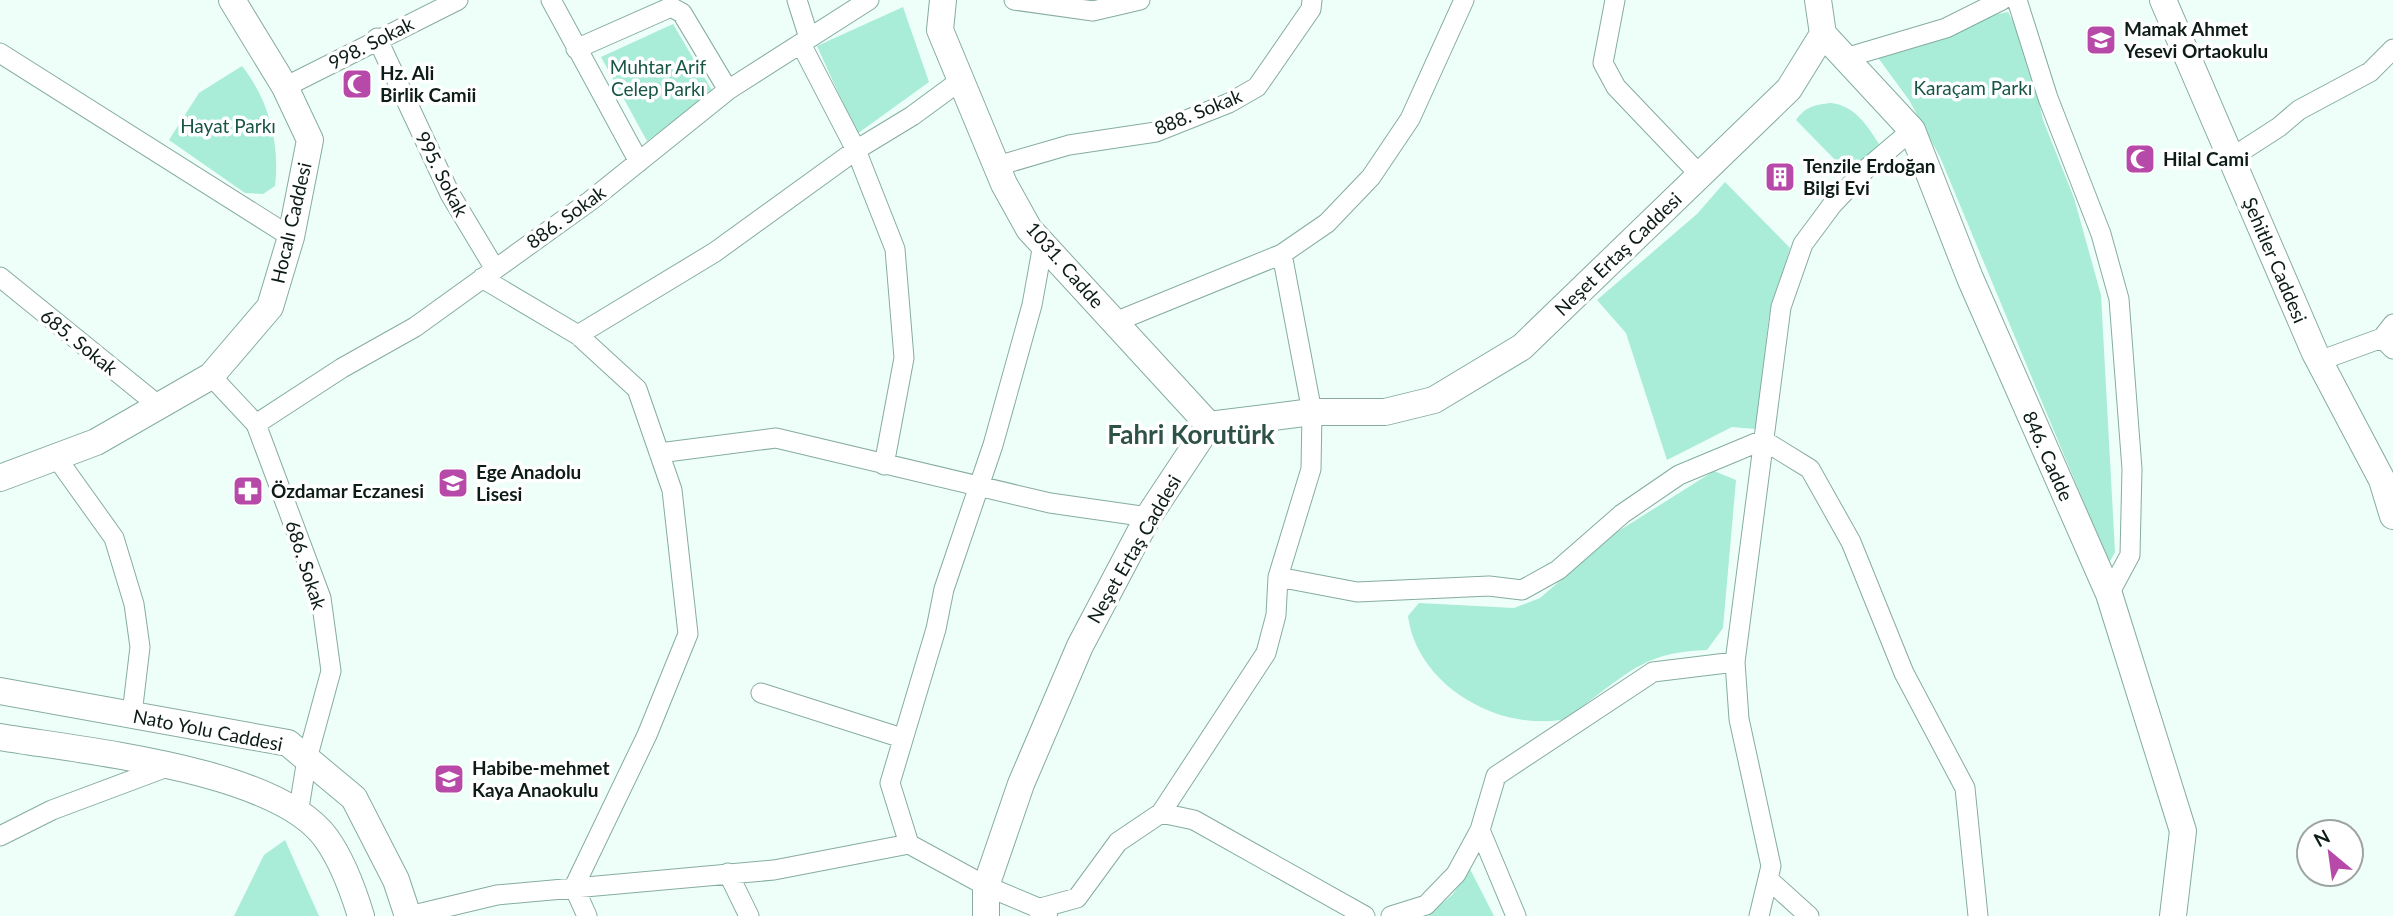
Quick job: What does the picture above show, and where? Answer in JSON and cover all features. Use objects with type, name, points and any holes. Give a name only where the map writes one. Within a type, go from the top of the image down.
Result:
[{"type":"street","name":"Hocalı Caddesi","points":[[0,478],[96,443],[211,376],[270,307],[291,237],[310,140],[285,87],[232,0]]},
{"type":"street","name":"998. Sokak","points":[[285,87],[377,38],[458,0]]},
{"type":"street","points":[[551,0],[639,162]]},
{"type":"street","points":[[797,0],[805,41],[856,150],[895,249],[904,358],[884,465]]},
{"type":"street","name":"886. Sokak","points":[[256,424],[342,368],[415,327],[590,201],[728,90],[869,0]]},
{"type":"street","name":"1031. Cadde","points":[[943,0],[940,30],[997,166],[1029,229],[1209,425]]},
{"type":"street","points":[[1014,0],[1093,10],[1140,0]]},
{"type":"street","name":"888. Sokak","points":[[997,166],[1069,145],[1156,132],[1228,103],[1257,87],[1311,9],[1312,0]]},
{"type":"street","points":[[1115,322],[1282,254],[1327,223],[1371,177],[1410,119],[1464,0]]},
{"type":"street","points":[[1615,0],[1602,63],[1616,87],[1700,175]]},
{"type":"street","points":[[1818,0],[1823,34]]},
{"type":"street","points":[[1845,58],[1946,28],[2002,0]]},
{"type":"street","points":[[2017,0],[2048,98],[2101,234],[2119,299],[2132,470],[2130,555],[2109,594]]},
{"type":"street","name":"Şehitler Caddesi","points":[[2163,0],[2319,361],[2382,480],[2393,516]]},
{"type":"street","points":[[576,48],[671,6],[682,13],[728,90]]},
{"type":"street","name":"Neşet Ertaş Caddesi","points":[[986,916],[986,886],[1021,785],[1080,646],[1148,517],[1209,425],[1312,412],[1385,412],[1434,400],[1522,347],[1789,89],[1823,34]]},
{"type":"street","name":"846. Cadde","points":[[1823,34],[1912,130],[1970,278],[2109,594],[2183,831],[2174,916]]},
{"type":"street","name":"995. Sokak","points":[[377,38],[488,273]]},
{"type":"street","points":[[2231,158],[2279,127],[2299,110],[2370,72],[2393,50]]},
{"type":"street","points":[[0,53],[291,237]]},
{"type":"street","points":[[578,335],[715,252],[856,150],[912,116],[961,80]]},
{"type":"street","points":[[1759,916],[1772,866],[1739,719],[1735,662],[1781,307],[1803,244],[1832,205],[1865,170],[1912,130]]},
{"type":"street","points":[[909,844],[890,783],[936,629],[944,589],[979,487],[1032,305],[1043,244]]},
{"type":"street","points":[[1037,909],[1077,898],[1118,842],[1161,813],[1266,653],[1276,615],[1278,577],[1311,469],[1312,412],[1282,254]]},
{"type":"street","points":[[488,273],[578,335],[637,389],[672,490],[688,634],[647,735],[574,887],[587,916]]},
{"type":"street","name":"685. Sokak","points":[[0,277],[159,406]]},
{"type":"street","points":[[2319,361],[2389,337]]},
{"type":"street","name":"686. Sokak","points":[[211,376],[256,424],[321,598],[331,671],[307,759],[298,814]]},
{"type":"street","points":[[659,453],[776,438],[1050,503],[1148,517]]},
{"type":"street","points":[[1278,577],[1357,592],[1489,586],[1522,590],[1558,570],[1622,514],[1679,475],[1763,440]]},
{"type":"street","points":[[1763,440],[1810,469],[1851,542],[1904,673],[1965,788],[1978,916]]},
{"type":"street","points":[[56,457],[114,538],[134,604],[141,647],[132,714]]},
{"type":"street","points":[[1391,916],[1426,905],[1456,874],[1480,830],[1496,776],[1653,672],[1735,662]]},
{"type":"street","name":"Nato Yolu Caddesi","points":[[0,691],[288,743],[354,798],[396,880],[409,916]]},
{"type":"street","points":[[761,693],[902,738]]},
{"type":"street","points":[[0,737],[225,778],[284,803],[326,837],[353,891],[361,916]]},
{"type":"street","points":[[0,836],[52,810],[167,767]]},
{"type":"street","points":[[1161,813],[1194,820],[1365,916]]},
{"type":"street","points":[[1480,830],[1516,916]]},
{"type":"street","points":[[409,916],[497,895],[774,870],[909,844],[986,886],[1037,909],[1060,916]]},
{"type":"street","points":[[728,873],[749,916]]},
{"type":"street","points":[[1768,879],[1809,916]]},
{"type":"green space","points":[[903,7],[929,82],[857,134],[817,46]]},
{"type":"green space","name":"Karaçam Parkı","points":[[2008,12],[2027,49],[2043,120],[2074,198],[2101,295],[2115,552],[2109,563],[1940,157],[1909,100],[1876,55],[1973,19]]},
{"type":"green space","name":"Muhtar Arif Celep Parkı","points":[[673,24],[713,92],[647,141],[601,57]]},
{"type":"green space","name":"Hayat Parkı","points":[[242,66],[266,108],[274,138],[275,186],[263,194],[245,193],[169,140],[199,93]]},
{"type":"green space","points":[[1831,103],[1854,112],[1879,144],[1848,173],[1796,120],[1811,107]]},
{"type":"green space","points":[[1725,182],[1790,248],[1769,317],[1756,429],[1732,427],[1667,460],[1626,333],[1597,300],[1697,214]]},
{"type":"green space","points":[[1714,471],[1736,480],[1723,628],[1707,650],[1670,654],[1642,664],[1568,718],[1561,720],[1511,718],[1486,709],[1463,697],[1443,681],[1426,662],[1414,640],[1408,616],[1419,603],[1514,608],[1540,598],[1617,532]]},
{"type":"green space","points":[[285,840],[319,916],[234,916],[264,855]]},
{"type":"green space","points":[[1470,869],[1494,916],[1428,916],[1453,894]]},
{"type":"place","name":"Mamak Ahmet Yesevi Ortaokulu","points":[[2101,40]]},
{"type":"place","name":"Hz. Ali Birlik Camii","points":[[357,84]]},
{"type":"place","name":"Hilal Cami","points":[[2140,159]]},
{"type":"place","name":"Tenzile Erdoğan Bilgi Evi","points":[[1780,177]]},
{"type":"place","name":"Ege Anadolu Lisesi","points":[[453,483]]},
{"type":"place","name":"Özdamar Eczanesi","points":[[248,491]]},
{"type":"place","name":"Habibe-mehmet Kaya Anaokulu","points":[[449,779]]},
{"type":"district","name":"Fahri Korutürk","points":[[1191,435]]}]
